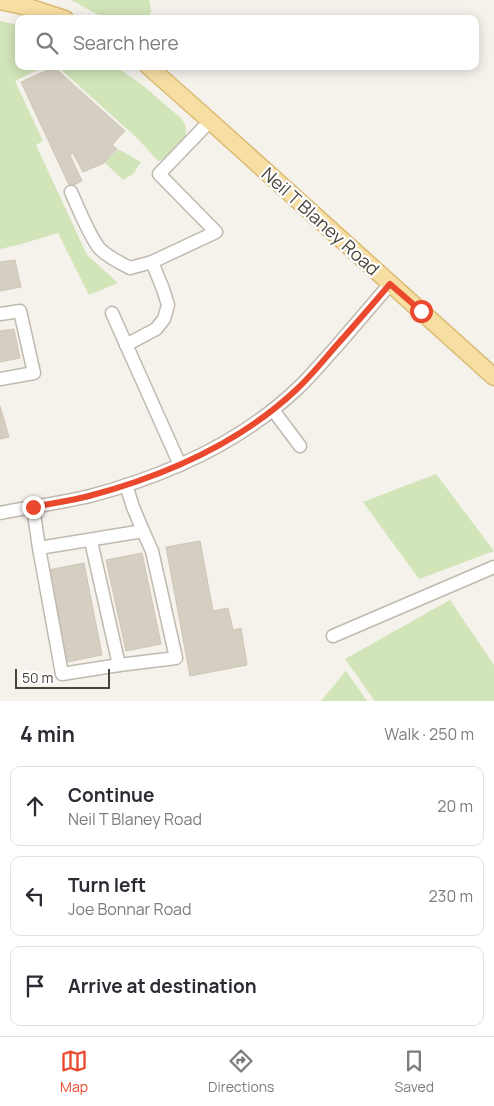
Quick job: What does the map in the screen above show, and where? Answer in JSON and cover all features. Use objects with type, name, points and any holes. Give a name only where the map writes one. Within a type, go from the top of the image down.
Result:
[{"type":"main road","points":[[0,1],[52,15]]},
{"type":"main road","name":"Neil T Blaney Road","points":[[153,70],[494,378]]},
{"type":"street","points":[[71,192],[91,234],[100,248],[119,263],[130,268],[152,262],[216,232],[159,174],[210,121]]},
{"type":"street","points":[[126,345],[156,329],[164,319],[168,306],[152,262]]},
{"type":"street","points":[[0,513],[88,496],[126,485],[180,465],[240,433],[273,410],[297,389],[390,284]]},
{"type":"street","points":[[0,314],[20,311],[34,373],[0,379]]},
{"type":"street","points":[[112,313],[180,465]]},
{"type":"street","points":[[273,410],[300,446]]},
{"type":"street","points":[[33,507],[62,674],[176,658],[152,551],[133,507],[126,485]]},
{"type":"street","points":[[39,548],[143,531]]},
{"type":"street","points":[[91,540],[119,665]]},
{"type":"street","points":[[333,636],[494,567]]},
{"type":"green space","points":[[71,0],[149,0],[151,11],[150,15],[99,15]]},
{"type":"green space","points":[[0,21],[15,24],[15,70],[37,70],[15,81],[43,141],[36,145],[87,255],[118,283],[89,295],[58,233],[0,249]]},
{"type":"green space","points":[[61,70],[121,70],[141,84],[181,118],[186,126],[185,142],[165,159],[158,161],[137,138]]},
{"type":"green space","points":[[118,149],[141,162],[133,174],[123,180],[105,163]]},
{"type":"green space","points":[[436,474],[494,551],[419,579],[363,502]]},
{"type":"green space","points":[[450,600],[494,665],[494,701],[375,701],[345,659]]},
{"type":"green space","points":[[346,671],[367,701],[321,701]]},
{"type":"building","points":[[47,70],[57,70],[125,131],[112,145],[117,149],[104,163],[83,172],[73,153],[70,155],[82,181],[70,187],[21,82]]},
{"type":"building","points":[[15,260],[21,287],[0,291],[0,262]]},
{"type":"building","points":[[14,329],[20,358],[0,362],[0,331]]},
{"type":"building","points":[[0,406],[9,437],[0,439]]},
{"type":"building","points":[[200,541],[213,611],[228,608],[233,630],[241,628],[247,665],[190,676],[166,547]]},
{"type":"building","points":[[142,553],[161,644],[126,651],[106,560]]},
{"type":"building","points":[[84,563],[102,655],[67,662],[48,570]]},
{"type":"route","points":[[33,507],[88,496],[126,485],[180,465],[240,433],[273,410],[297,389],[390,284],[421,311]]}]
